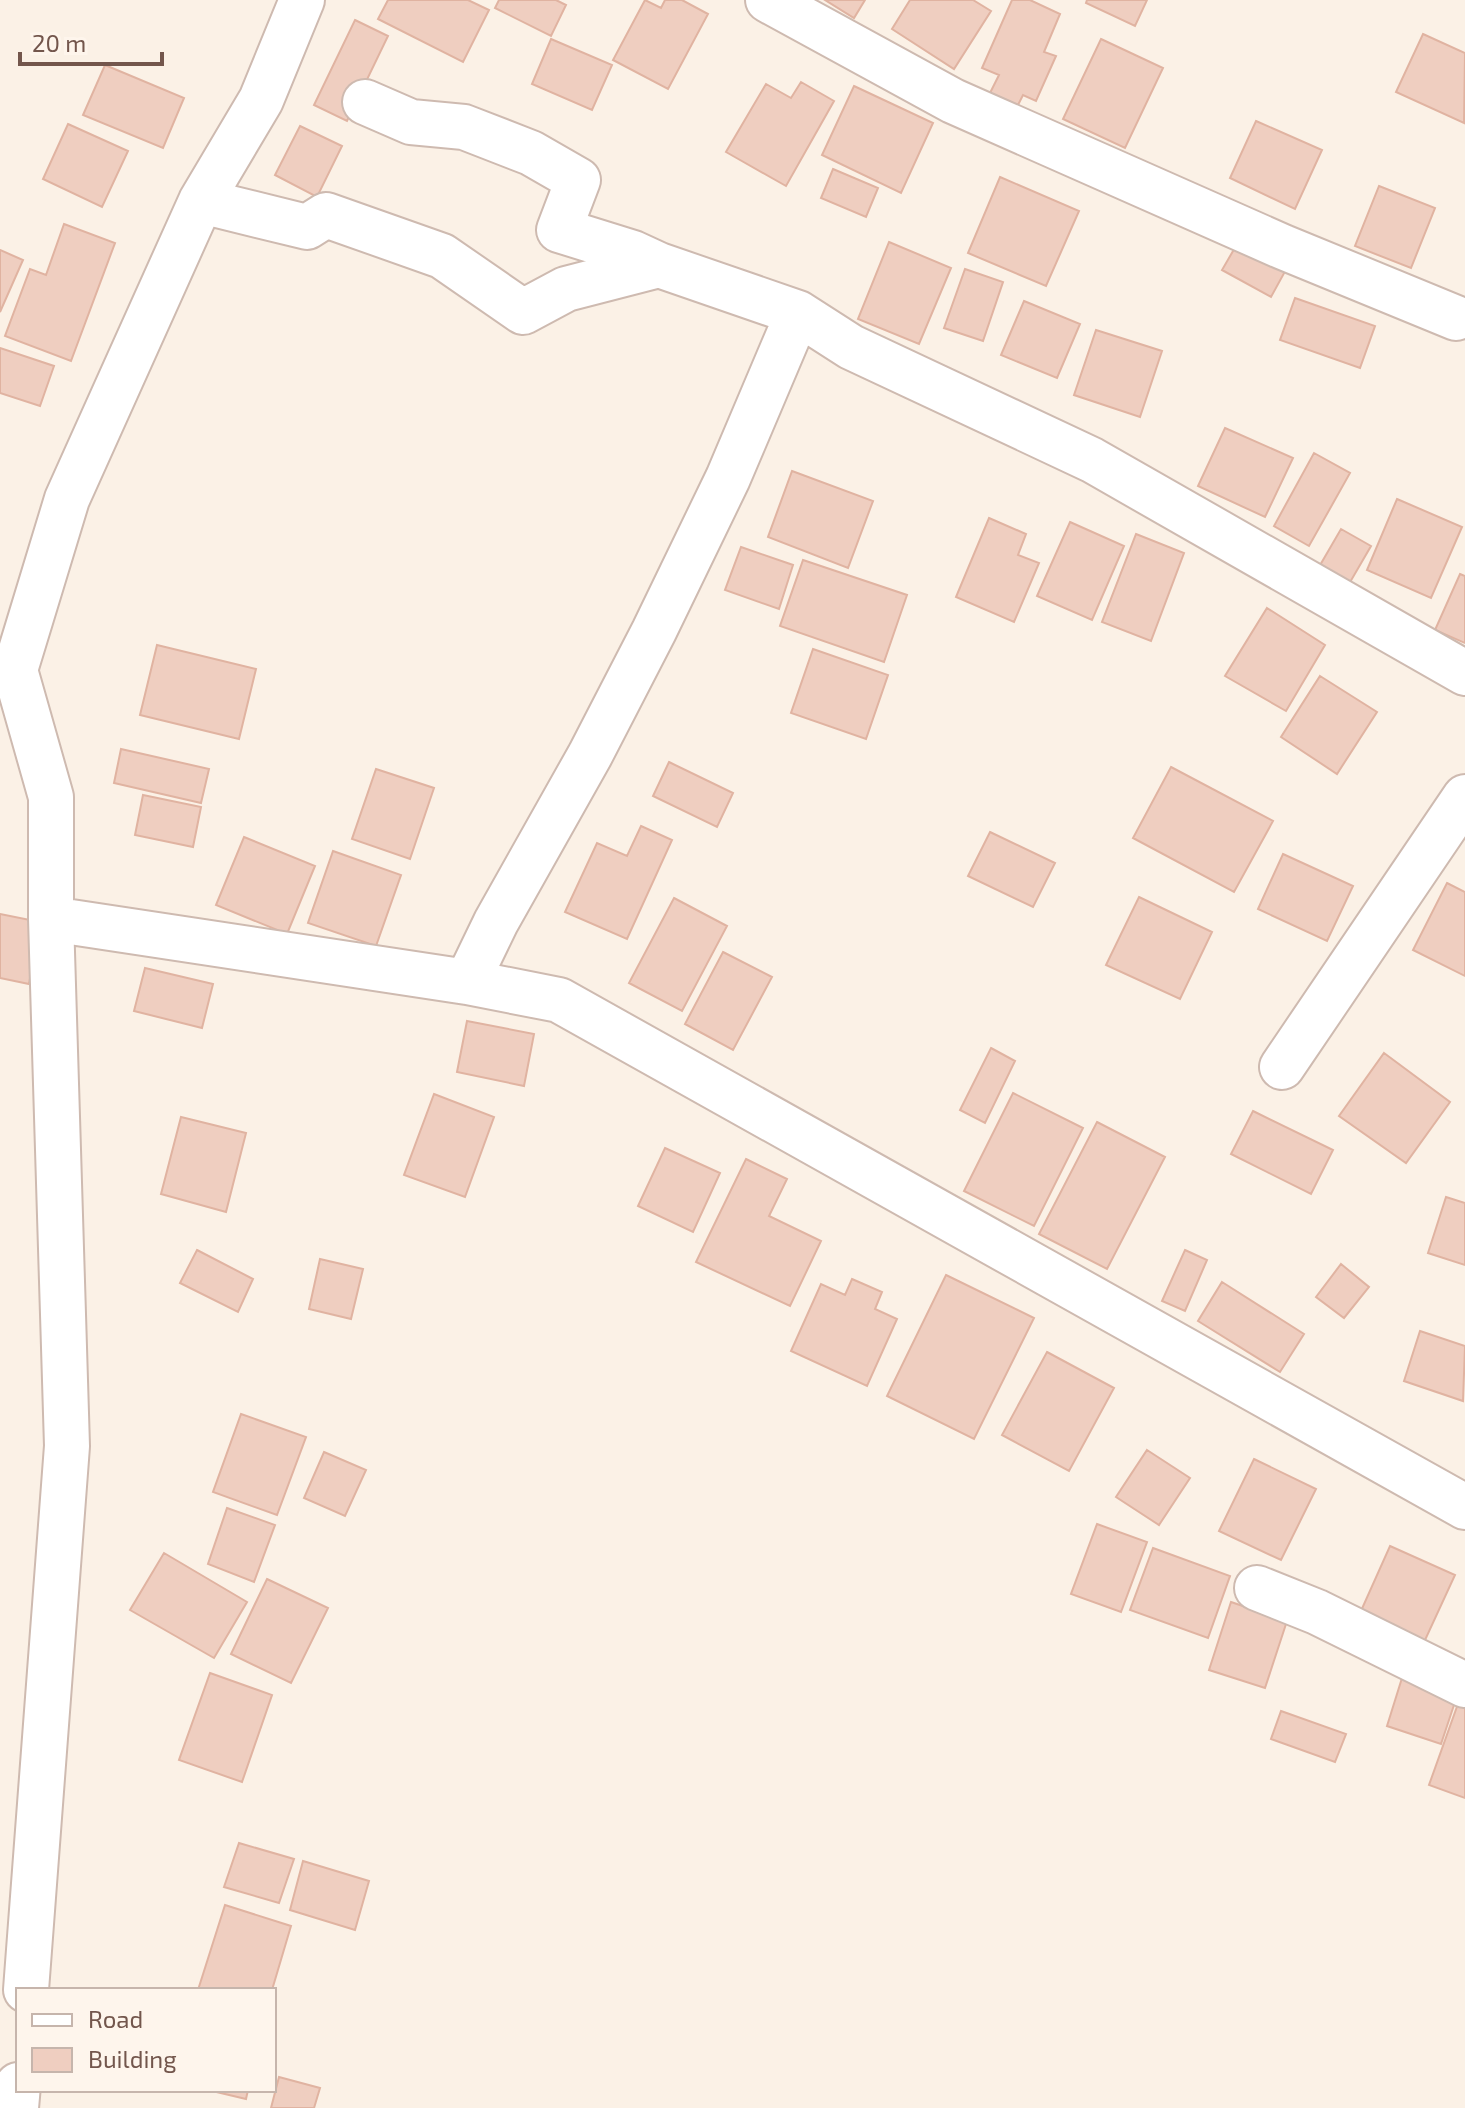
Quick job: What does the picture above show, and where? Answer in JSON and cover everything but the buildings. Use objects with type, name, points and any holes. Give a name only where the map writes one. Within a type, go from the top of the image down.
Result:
[{"type":"street","points":[[26,1988],[67,1446],[51,919],[51,797],[7,670],[67,499],[201,201],[261,100],[302,0]]},
{"type":"street","points":[[768,0],[953,101],[1283,247],[1456,318]]},
{"type":"street","points":[[365,102],[411,122],[464,127],[531,153],[578,180],[559,230],[633,253],[798,313],[851,347],[1092,460],[1465,673]]},
{"type":"street","points":[[201,201],[307,227],[326,215],[442,256],[523,312],[566,289],[659,265]]},
{"type":"street","points":[[467,982],[496,922],[590,755],[654,631],[728,478],[798,313]]},
{"type":"street","points":[[1282,1067],[1465,797]]},
{"type":"street","points":[[51,919],[467,982],[559,1000],[1465,1507]]},
{"type":"street","points":[[1257,1588],[1317,1612],[1465,1685]]}]
